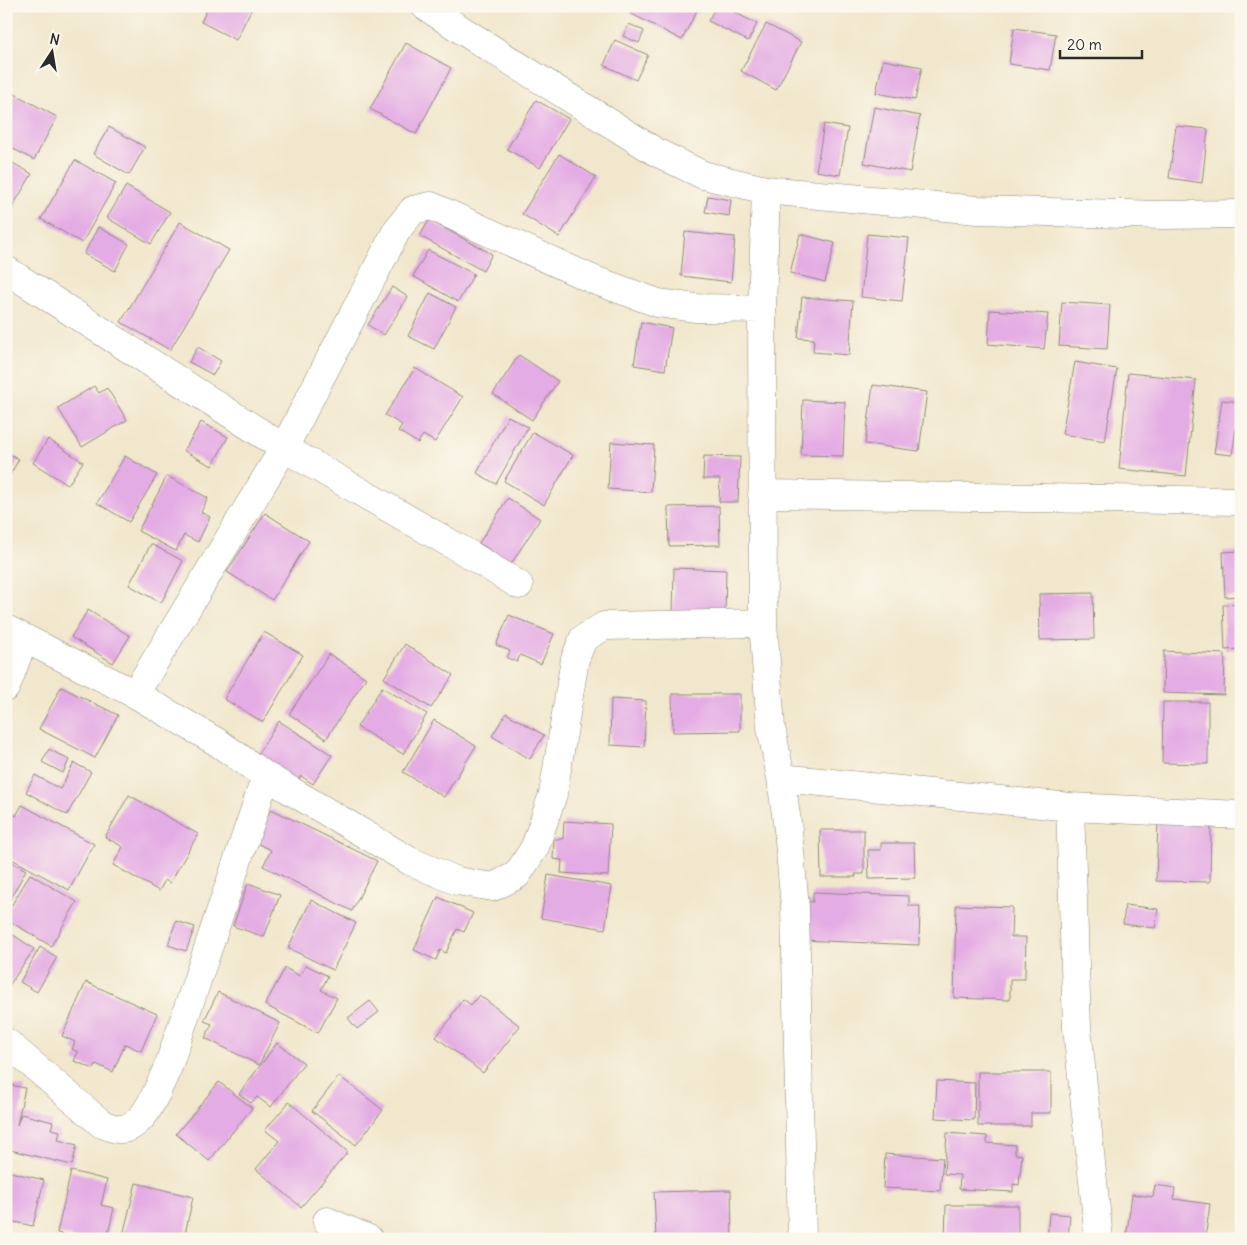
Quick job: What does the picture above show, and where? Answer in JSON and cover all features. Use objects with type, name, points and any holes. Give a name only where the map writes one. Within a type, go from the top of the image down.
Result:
[{"type":"street","points":[[425,6],[656,152],[703,175],[766,190],[977,210],[1241,214]]},
{"type":"street","points":[[766,190],[762,309],[763,623],[771,727],[781,778],[788,830],[795,907],[802,1239]]},
{"type":"street","points":[[135,694],[284,448],[397,230],[413,210],[431,206],[594,280],[658,303],[696,308],[762,309]]},
{"type":"street","points":[[6,270],[284,448],[519,585]]},
{"type":"street","points":[[762,494],[1241,501]]},
{"type":"street","points":[[6,687],[15,633],[135,694],[217,742],[266,776],[410,862],[457,881],[493,887],[517,875],[535,847],[553,794],[575,659],[583,639],[604,626],[763,623]]},
{"type":"street","points":[[6,1042],[102,1124],[118,1129],[134,1125],[147,1111],[168,1068],[266,776]]},
{"type":"street","points":[[781,778],[1070,807],[1241,815]]},
{"type":"street","points":[[1070,807],[1077,1028],[1099,1239]]},
{"type":"street","points":[[327,1221],[369,1239]]},
{"type":"building","points":[[209,6],[253,6],[236,40],[201,22]]},
{"type":"building","points":[[634,6],[699,6],[682,40],[630,13]]},
{"type":"building","points":[[716,6],[723,6],[757,24],[748,41],[708,21]]},
{"type":"building","points":[[629,24],[644,31],[639,43],[623,36]]},
{"type":"building","points":[[766,24],[801,42],[776,90],[741,71]]},
{"type":"building","points":[[1014,28],[1056,34],[1050,70],[1009,64]]},
{"type":"building","points":[[615,40],[648,55],[636,80],[604,65]]},
{"type":"building","points":[[406,43],[451,68],[416,134],[370,109]]},
{"type":"building","points":[[883,60],[922,67],[915,100],[876,93]]},
{"type":"building","points":[[13,93],[57,117],[34,160],[6,145],[6,105]]},
{"type":"building","points":[[536,100],[569,119],[540,168],[507,149]]},
{"type":"building","points":[[874,107],[920,116],[910,172],[864,163]]},
{"type":"building","points":[[824,124],[848,128],[840,175],[816,171]]},
{"type":"building","points":[[1176,126],[1208,129],[1202,183],[1169,178]]},
{"type":"building","points":[[109,127],[145,147],[129,175],[93,154]]},
{"type":"building","points":[[559,154],[596,177],[559,237],[522,214]]},
{"type":"building","points":[[6,159],[32,174],[6,218]]},
{"type":"building","points":[[75,160],[116,183],[82,243],[41,219]]},
{"type":"building","points":[[126,186],[170,212],[151,244],[107,218]]},
{"type":"building","points":[[708,196],[731,200],[729,216],[705,212]]},
{"type":"building","points":[[429,220],[492,254],[483,271],[420,236]]},
{"type":"building","points":[[180,222],[229,250],[170,350],[121,322]]},
{"type":"building","points":[[98,227],[129,244],[115,271],[84,254]]},
{"type":"building","points":[[685,232],[735,237],[731,282],[681,276]]},
{"type":"building","points":[[800,234],[835,243],[825,282],[790,273]]},
{"type":"building","points":[[867,234],[909,238],[902,301],[861,297]]},
{"type":"building","points":[[428,250],[474,274],[458,302],[413,276]]},
{"type":"building","points":[[392,287],[408,297],[384,335],[368,325]]},
{"type":"building","points":[[430,293],[456,307],[434,349],[408,336]]},
{"type":"building","points":[[802,297],[853,301],[849,355],[813,352],[814,339],[798,338]]},
{"type":"building","points":[[1062,302],[1110,305],[1107,349],[1059,346]]},
{"type":"building","points":[[990,310],[1048,314],[1044,349],[988,344]]},
{"type":"building","points":[[641,322],[672,328],[665,370],[634,365]]},
{"type":"building","points":[[198,347],[221,361],[213,375],[189,362]]},
{"type":"building","points":[[519,355],[558,381],[532,420],[493,394]]},
{"type":"building","points":[[1075,362],[1117,369],[1105,441],[1062,434]]},
{"type":"building","points":[[415,368],[463,397],[435,442],[423,435],[418,443],[398,431],[402,425],[385,415]]},
{"type":"building","points":[[1128,373],[1196,380],[1186,476],[1119,469]]},
{"type":"building","points":[[873,385],[927,392],[919,451],[865,444]]},
{"type":"building","points":[[94,386],[99,393],[107,388],[127,420],[82,447],[58,408]]},
{"type":"building","points":[[803,400],[845,402],[843,456],[801,455]]},
{"type":"building","points":[[1222,400],[1240,402],[1232,455],[1214,453]]},
{"type":"building","points":[[508,416],[528,427],[496,484],[477,473]]},
{"type":"building","points":[[201,422],[228,437],[212,466],[184,451]]},
{"type":"building","points":[[533,432],[573,455],[544,505],[504,481]]},
{"type":"building","points":[[48,439],[83,462],[68,485],[33,463]]},
{"type":"building","points":[[611,442],[654,445],[651,492],[608,489]]},
{"type":"building","points":[[6,452],[19,459],[6,482]]},
{"type":"building","points":[[125,456],[157,475],[129,522],[97,503]]},
{"type":"building","points":[[704,456],[740,457],[738,502],[719,502],[720,479],[703,479]]},
{"type":"building","points":[[167,476],[208,498],[201,512],[210,517],[198,542],[184,535],[176,551],[138,531]]},
{"type":"building","points":[[508,498],[540,519],[511,564],[479,543]]},
{"type":"building","points":[[719,506],[720,545],[669,546],[668,507]]},
{"type":"building","points":[[265,513],[309,541],[272,600],[227,572]]},
{"type":"building","points":[[151,544],[183,561],[161,603],[129,585]]},
{"type":"building","points":[[1241,551],[1241,596],[1225,597],[1223,552]]},
{"type":"building","points":[[674,568],[726,570],[725,616],[673,614]]},
{"type":"building","points":[[1093,593],[1094,639],[1040,640],[1039,594]]},
{"type":"building","points":[[1241,604],[1241,649],[1225,650],[1223,605]]},
{"type":"building","points":[[88,610],[130,636],[113,663],[71,637]]},
{"type":"building","points":[[509,615],[554,634],[541,664],[520,655],[517,662],[507,658],[510,651],[496,645]]},
{"type":"building","points":[[264,632],[303,655],[263,722],[224,699]]},
{"type":"building","points":[[405,644],[453,675],[431,708],[384,678]]},
{"type":"building","points":[[1164,651],[1225,654],[1224,695],[1163,693]]},
{"type":"building","points":[[329,654],[366,678],[326,739],[289,714]]},
{"type":"building","points":[[61,687],[118,715],[95,758],[39,729]]},
{"type":"building","points":[[382,687],[427,714],[403,754],[357,727]]},
{"type":"building","points":[[672,694],[740,694],[740,731],[673,732]]},
{"type":"building","points":[[611,699],[646,701],[644,747],[610,745]]},
{"type":"building","points":[[1163,702],[1208,702],[1208,764],[1162,763]]},
{"type":"building","points":[[506,713],[544,735],[530,759],[492,736]]},
{"type":"building","points":[[434,720],[476,746],[444,797],[403,772]]},
{"type":"building","points":[[279,721],[332,755],[313,784],[301,776],[296,783],[256,757]]},
{"type":"building","points":[[49,749],[69,760],[63,773],[42,762]]},
{"type":"building","points":[[74,763],[91,772],[67,815],[26,792],[35,775],[60,789]]},
{"type":"building","points":[[129,795],[198,834],[170,883],[165,880],[159,891],[113,865],[123,847],[105,837]]},
{"type":"building","points":[[22,805],[94,844],[69,890],[6,856],[6,810],[16,816]]},
{"type":"building","points":[[271,809],[377,861],[352,911],[263,866],[271,850],[254,842]]},
{"type":"building","points":[[564,821],[611,824],[608,876],[561,873],[562,860],[553,859],[554,839],[563,839]]},
{"type":"building","points":[[1158,821],[1211,822],[1210,882],[1156,881]]},
{"type":"building","points":[[820,830],[864,830],[864,874],[855,874],[856,877],[821,877]]},
{"type":"building","points":[[881,843],[914,843],[915,878],[869,879],[868,850],[881,850]]},
{"type":"building","points":[[6,859],[26,870],[6,907]]},
{"type":"building","points":[[30,874],[77,902],[51,946],[6,919],[6,915]]},
{"type":"building","points":[[548,875],[612,886],[605,929],[541,918]]},
{"type":"building","points":[[248,883],[280,895],[264,937],[233,926]]},
{"type":"building","points":[[813,892],[909,896],[909,906],[920,906],[919,945],[800,940],[802,901],[813,902]]},
{"type":"building","points":[[438,897],[473,913],[464,932],[457,929],[446,953],[440,950],[436,960],[414,950]]},
{"type":"building","points":[[311,900],[356,923],[333,970],[288,948]]},
{"type":"building","points":[[956,905],[1012,907],[1011,937],[1026,937],[1025,979],[1010,979],[1010,1000],[954,998]]},
{"type":"building","points":[[1125,905],[1158,909],[1155,928],[1123,924]]},
{"type":"building","points":[[176,921],[195,927],[186,951],[168,945]]},
{"type":"building","points":[[6,930],[34,949],[6,990]]},
{"type":"building","points":[[40,947],[57,957],[37,992],[20,982]]},
{"type":"building","points":[[306,965],[328,976],[321,990],[337,998],[318,1033],[265,1005],[285,968],[300,976]]},
{"type":"building","points":[[86,982],[157,1014],[141,1051],[125,1044],[113,1072],[96,1064],[94,1069],[74,1061],[78,1052],[72,1049],[75,1042],[62,1036]]},
{"type":"building","points":[[218,992],[280,1023],[259,1065],[205,1038],[212,1024],[204,1021]]},
{"type":"building","points":[[479,995],[520,1026],[483,1073],[436,1037],[463,999],[471,1005]]},
{"type":"building","points":[[370,1001],[379,1012],[357,1029],[348,1018]]},
{"type":"building","points":[[277,1043],[304,1063],[271,1107],[257,1097],[251,1103],[239,1094]]},
{"type":"building","points":[[978,1072],[1051,1072],[1051,1113],[1031,1113],[1031,1126],[978,1126]]},
{"type":"building","points":[[339,1076],[383,1110],[356,1145],[312,1111]]},
{"type":"building","points":[[937,1081],[975,1083],[974,1120],[935,1118]]},
{"type":"building","points":[[219,1082],[252,1108],[209,1161],[176,1134]]},
{"type":"building","points":[[6,1084],[25,1088],[17,1125],[21,1114],[53,1122],[51,1129],[60,1131],[58,1140],[77,1145],[72,1165],[6,1149]]},
{"type":"building","points":[[289,1102],[348,1152],[301,1207],[256,1169],[279,1141],[265,1130]]},
{"type":"building","points":[[947,1133],[987,1136],[987,1143],[1015,1145],[1015,1154],[1022,1155],[1019,1185],[1013,1184],[1013,1192],[959,1189],[960,1175],[944,1174]]},
{"type":"building","points":[[885,1154],[943,1158],[940,1191],[883,1188]]},
{"type":"building","points":[[6,1171],[44,1180],[33,1226],[6,1220]]},
{"type":"building","points":[[71,1171],[107,1180],[101,1205],[114,1208],[107,1239],[72,1239],[73,1237],[57,1233]]},
{"type":"building","points":[[136,1183],[193,1197],[184,1239],[122,1239]]},
{"type":"building","points":[[1155,1185],[1175,1188],[1174,1199],[1210,1204],[1205,1239],[1126,1239],[1132,1194],[1153,1197]]},
{"type":"building","points":[[731,1190],[732,1239],[656,1239],[654,1192]]},
{"type":"building","points":[[946,1205],[1018,1205],[1018,1239],[945,1239]]},
{"type":"building","points":[[1049,1213],[1070,1215],[1068,1239],[1047,1239]]}]
